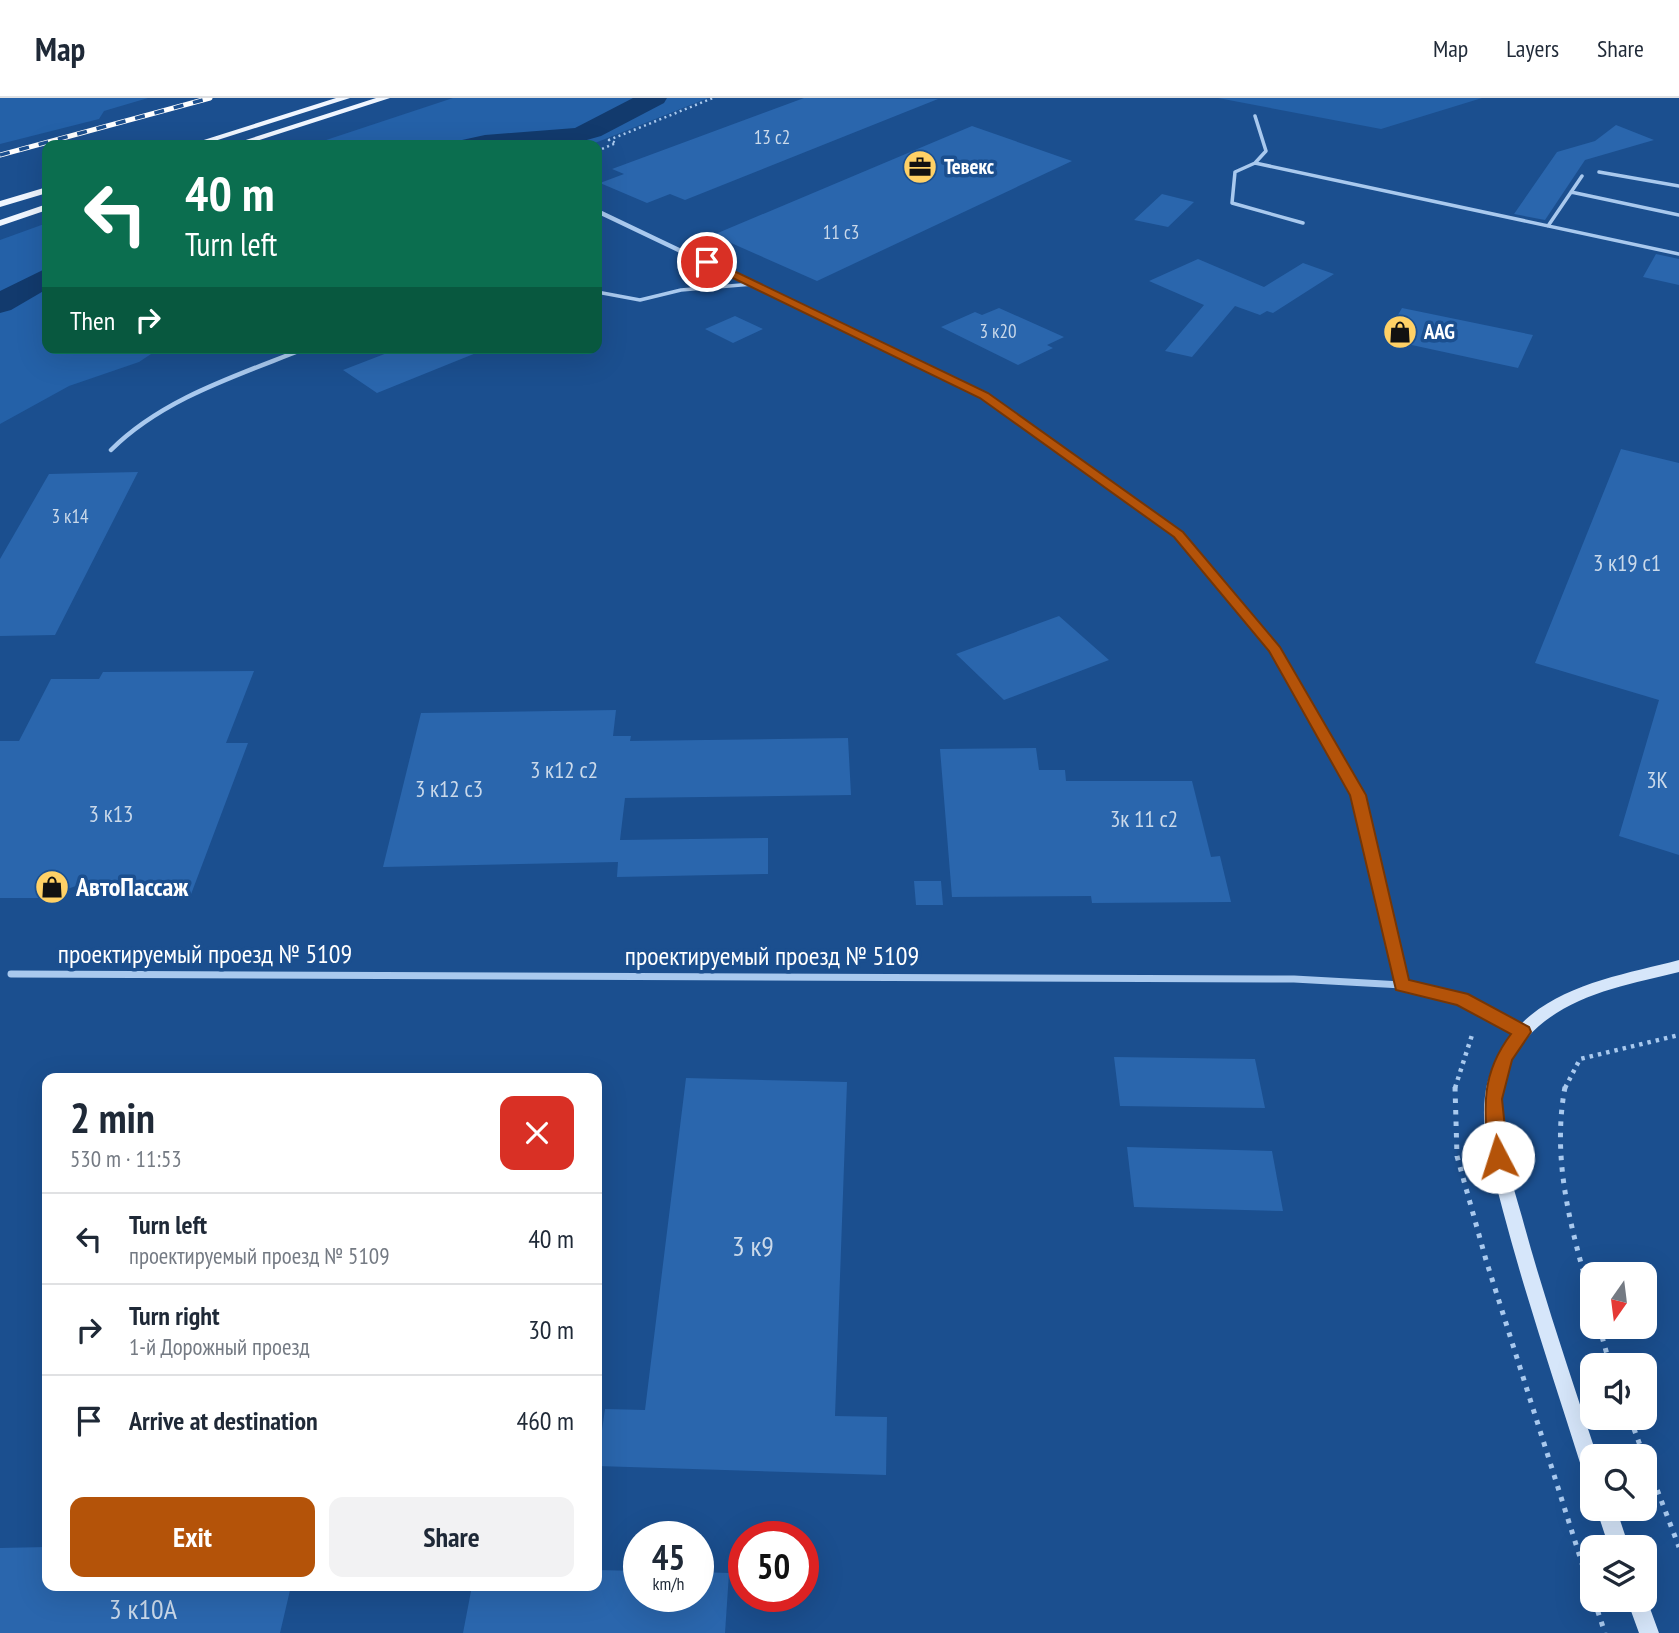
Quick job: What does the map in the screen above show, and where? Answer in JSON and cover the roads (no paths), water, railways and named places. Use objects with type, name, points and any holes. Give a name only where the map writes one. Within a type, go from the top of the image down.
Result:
[{"type":"main road","points":[[209,140],[345,98]]},
{"type":"main road","points":[[251,140],[385,98]]},
{"type":"main road","points":[[0,204],[42,191]]},
{"type":"main road","points":[[0,223],[42,209]]},
{"type":"main road","points":[[1584,1444],[1528,1277],[1498,1157],[1493,1099],[1503,1058],[1523,1032],[1552,1008],[1590,992],[1679,966]]},
{"type":"main road","points":[[1641,1612],[1649,1633]]},
{"type":"street","points":[[602,213],[984,395],[1179,534],[1275,650],[1358,795],[1402,985]]},
{"type":"street","name":"проектируемый проезд № 5109","points":[[11,974],[1294,979],[1402,985],[1462,999],[1523,1032]]},
{"type":"lane","points":[[1255,116],[1266,151],[1255,163],[1235,172],[1232,203],[1303,223]]},
{"type":"lane","points":[[1255,163],[1679,254]]},
{"type":"lane","points":[[1599,172],[1679,186]]},
{"type":"lane","points":[[1548,226],[1582,176]]},
{"type":"lane","points":[[1571,192],[1679,215]]},
{"type":"lane","points":[[602,293],[640,300],[681,290],[753,284]]},
{"type":"lane","points":[[111,450],[136,425],[209,387],[291,354]]},
{"type":"waterway","points":[[528,140],[583,134],[655,98]]},
{"type":"waterway","points":[[0,304],[42,280]]},
{"type":"railway","points":[[55,140],[210,98]]},
{"type":"railway","points":[[0,155],[42,144]]},
{"type":"place","name":"Тевекс","points":[[920,167]]},
{"type":"place","name":"AAG","points":[[1400,332]]},
{"type":"place","name":"АвтоПассаж","points":[[52,887]]}]
